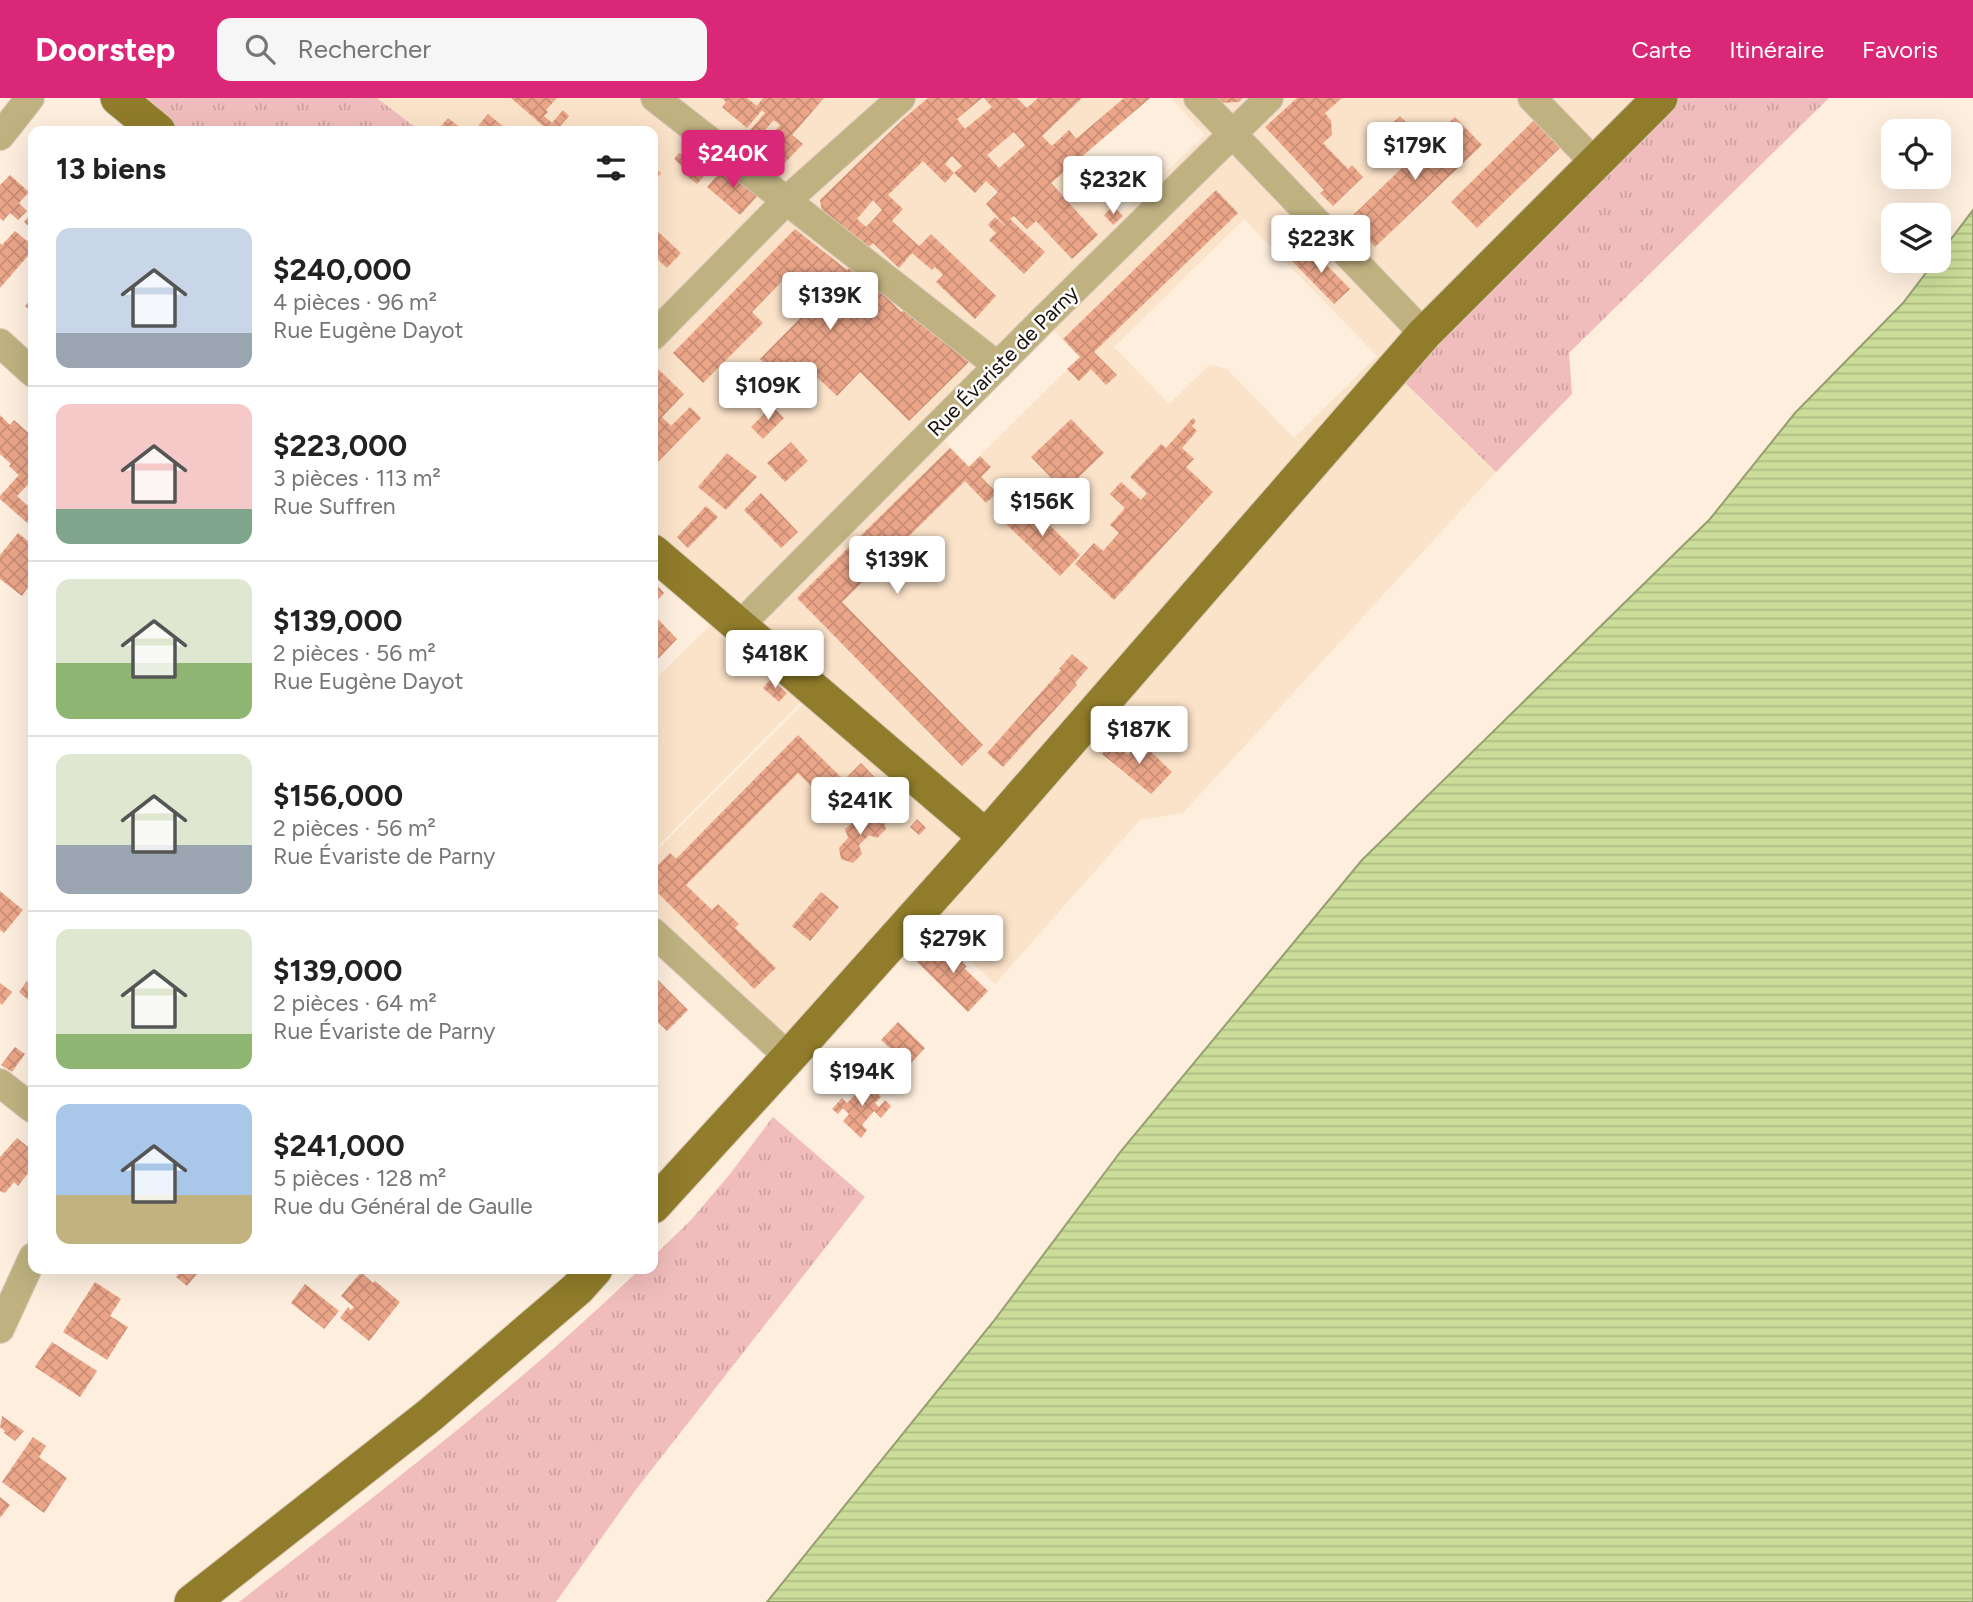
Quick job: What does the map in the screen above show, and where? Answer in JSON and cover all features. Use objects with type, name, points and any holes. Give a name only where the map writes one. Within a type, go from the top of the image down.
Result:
[{"type":"main road","points":[[118,98],[152,126]]},
{"type":"main road","points":[[658,1201],[986,836],[1424,334],[1660,98]]},
{"type":"main road","points":[[658,556],[986,836]]},
{"type":"main road","points":[[192,1602],[430,1415],[577,1289],[590,1274]]},
{"type":"street","points":[[0,136],[30,98]]},
{"type":"street","points":[[655,98],[998,366]]},
{"type":"street","points":[[658,331],[787,200],[901,98]]},
{"type":"street","points":[[1198,98],[1424,334]]},
{"type":"street","name":"Rue Évariste de Parny","points":[[739,626],[1269,98]]},
{"type":"street","points":[[1532,98],[1595,163]]},
{"type":"street","points":[[0,344],[28,369]]},
{"type":"street","points":[[658,937],[789,1057]]},
{"type":"street","points":[[0,1083],[28,1105]]},
{"type":"street","points":[[0,1329],[28,1268]]},
{"type":"shaded area","points":[[377,98],[1150,98],[1075,163],[1121,214],[1205,135],[1171,98],[1714,98],[1418,396],[1496,472],[1183,813],[1140,820],[995,984],[918,912],[985,837],[813,690],[658,846],[658,676],[723,613],[658,556],[658,126],[413,126]],"holes":[[[1244,219],[1377,356],[1294,438],[1227,369],[1209,365],[1169,404],[1114,347]],[[1046,323],[1080,357],[969,466],[937,433]]]},
{"type":"shaded area","points":[[1973,210],[1973,1602],[767,1602],[993,1322],[1121,1151],[1362,860],[1710,519],[1795,413],[1903,303],[1926,273],[1951,273],[1951,239]]},
{"type":"shaded area","points":[[812,695],[974,834],[789,1039],[658,917],[658,849]]},
{"type":"green space","points":[[118,98],[377,98],[413,126],[152,126]]},
{"type":"green space","points":[[1660,98],[1829,98],[1569,353],[1572,394],[1496,472],[1392,370]]},
{"type":"green space","points":[[773,1117],[865,1197],[634,1492],[556,1602],[239,1602],[494,1399],[635,1274],[658,1274],[658,1252],[691,1220]]},
{"type":"building","points":[[511,98],[557,98],[544,116],[552,123],[563,110],[569,116],[560,126],[543,126]]},
{"type":"building","points":[[722,98],[747,98],[757,106],[763,98],[824,98],[792,135],[803,144],[774,174],[736,146],[765,113],[762,110],[747,128],[722,107],[726,102]],"holes":[[[774,120],[780,125],[758,151],[751,145]]]},
{"type":"building","points":[[928,98],[982,98],[957,119],[965,129],[992,107],[984,98],[1017,98],[1027,108],[1038,98],[1082,98],[1042,136],[1052,146],[1069,130],[1076,139],[1124,98],[1150,98],[1051,183],[1098,235],[1072,259],[1036,221],[1027,229],[1014,216],[1010,219],[1045,252],[1024,274],[989,240],[996,233],[988,225],[995,217],[1007,228],[986,204],[998,192],[986,181],[975,193],[954,173],[945,183],[923,161],[888,195],[903,209],[892,221],[919,246],[931,234],[996,296],[975,319],[936,282],[943,275],[935,267],[932,270],[912,253],[899,268],[873,243],[867,249],[822,211],[820,200]],"holes":[[[1014,132],[1025,145],[999,168],[987,155]],[[952,156],[962,166],[954,173],[945,164]],[[873,200],[882,210],[866,227],[857,219]]]},
{"type":"building","points":[[1214,98],[1243,98],[1239,102],[1219,103]]},
{"type":"building","points":[[1297,98],[1342,98],[1325,113],[1331,121],[1332,135],[1323,143],[1348,169],[1352,165],[1363,177],[1333,206],[1320,193],[1324,190],[1265,127]]},
{"type":"building","points":[[488,114],[503,126],[478,126]]},
{"type":"building","points":[[1400,116],[1414,131],[1400,144],[1386,129]]},
{"type":"building","points":[[1455,117],[1482,145],[1375,247],[1349,219]]},
{"type":"building","points":[[448,118],[458,126],[441,126]]},
{"type":"building","points":[[1534,120],[1561,147],[1477,228],[1451,202]]},
{"type":"building","points":[[693,141],[710,155],[698,169],[705,175],[697,184],[683,173],[686,170],[674,159]]},
{"type":"building","points":[[725,166],[760,193],[740,215],[707,187]]},
{"type":"building","points":[[10,175],[28,191],[19,203],[27,211],[18,220],[10,213],[3,221],[0,218],[0,185]]},
{"type":"building","points":[[1216,190],[1238,213],[1094,352],[1117,375],[1106,385],[1091,369],[1079,381],[1067,369],[1080,357],[1063,339]]},
{"type":"building","points":[[1113,206],[1123,216],[1113,225],[1104,215]]},
{"type":"building","points":[[795,229],[847,270],[854,263],[901,312],[906,308],[971,360],[909,421],[860,372],[837,396],[818,378],[800,397],[760,359],[814,304],[786,277],[752,312],[763,323],[703,383],[673,353]]},
{"type":"building","points":[[15,231],[28,242],[28,256],[0,288],[0,243],[2,245]]},
{"type":"building","points":[[658,232],[681,253],[667,268],[658,260]]},
{"type":"building","points":[[1308,246],[1350,289],[1334,304],[1292,261]]},
{"type":"building","points":[[658,369],[684,394],[662,417],[671,426],[690,407],[701,418],[658,462]]},
{"type":"building","points":[[772,406],[784,418],[763,439],[751,427]]},
{"type":"building","points":[[0,415],[10,425],[14,420],[28,433],[28,484],[17,496],[28,506],[28,524],[0,499],[19,475],[0,454]]},
{"type":"building","points":[[1193,418],[1196,421],[1192,426],[1197,431],[1182,448],[1194,459],[1186,467],[1213,492],[1114,600],[1075,564],[1094,543],[1103,551],[1119,533],[1110,525],[1125,508],[1110,494],[1121,482],[1141,500],[1147,493],[1130,477],[1161,444],[1166,448]]},
{"type":"building","points":[[1071,419],[1104,453],[1064,491],[1031,457]]},
{"type":"building","points":[[791,442],[808,461],[785,482],[767,463]]},
{"type":"building","points":[[950,448],[969,467],[980,456],[991,467],[981,477],[997,493],[986,503],[965,481],[842,602],[983,745],[962,766],[797,598]]},
{"type":"building","points":[[727,453],[757,477],[726,510],[698,487]]},
{"type":"building","points":[[761,493],[798,532],[781,548],[744,510]]},
{"type":"building","points":[[1025,501],[1080,555],[1060,576],[1004,522]]},
{"type":"building","points":[[706,506],[718,517],[688,548],[677,537]]},
{"type":"building","points":[[18,533],[28,541],[28,587],[22,596],[0,579],[0,555]]},
{"type":"building","points":[[658,586],[664,593],[658,600]]},
{"type":"building","points":[[658,619],[677,639],[658,659]]},
{"type":"building","points":[[1072,654],[1088,668],[1075,683],[1077,685],[1003,767],[987,753]]},
{"type":"building","points":[[771,679],[787,693],[779,702],[763,688]]},
{"type":"building","points":[[798,735],[844,780],[861,763],[890,793],[870,814],[840,783],[824,799],[798,773],[686,885],[712,910],[718,904],[739,924],[735,928],[776,968],[754,989],[658,893],[658,865],[670,853],[676,859]]},
{"type":"building","points":[[1140,741],[1172,772],[1151,794],[1102,754],[1112,742],[1128,755]]},
{"type":"building","points":[[872,814],[883,818],[886,829],[877,838],[869,835],[859,845],[862,854],[853,863],[841,859],[839,848],[848,838],[845,829],[855,820],[862,823]]},
{"type":"building","points":[[917,819],[926,828],[919,835],[910,827]]},
{"type":"building","points":[[0,891],[23,910],[4,933],[0,930]]},
{"type":"building","points":[[821,892],[839,907],[810,941],[792,926]]},
{"type":"building","points":[[941,939],[967,967],[964,968],[988,991],[968,1012],[917,962]]},
{"type":"building","points":[[658,980],[688,1010],[667,1031],[658,1022]]},
{"type":"building","points":[[27,981],[28,1000],[19,992]]},
{"type":"building","points":[[0,983],[12,992],[2,1005],[0,1003]]},
{"type":"building","points":[[898,1022],[925,1048],[909,1065],[881,1040]]},
{"type":"building","points":[[15,1047],[25,1054],[12,1072],[1,1065]]},
{"type":"building","points":[[861,1078],[881,1097],[875,1103],[879,1107],[885,1100],[891,1106],[881,1118],[874,1111],[862,1125],[867,1130],[861,1138],[843,1121],[849,1114],[843,1108],[838,1114],[832,1109],[842,1098],[847,1103],[861,1089],[855,1085]]},
{"type":"building","points":[[17,1138],[28,1147],[28,1173],[18,1186],[14,1182],[5,1193],[0,1191],[0,1157]]},
{"type":"building","points":[[178,1274],[197,1274],[187,1286],[176,1277]]},
{"type":"building","points":[[359,1274],[363,1274],[400,1302],[369,1341],[340,1318],[348,1307],[351,1310],[354,1307],[341,1296]]},
{"type":"building","points":[[95,1282],[121,1299],[110,1316],[128,1327],[107,1360],[63,1332]]},
{"type":"building","points":[[305,1284],[339,1311],[324,1329],[291,1303]]},
{"type":"building","points":[[52,1342],[97,1371],[80,1397],[35,1367]]},
{"type":"building","points":[[2,1416],[24,1431],[15,1441],[0,1427]]},
{"type":"building","points":[[33,1437],[46,1446],[39,1457],[67,1478],[44,1513],[2,1482]]},
{"type":"building","points":[[0,1497],[10,1505],[0,1518]]}]
